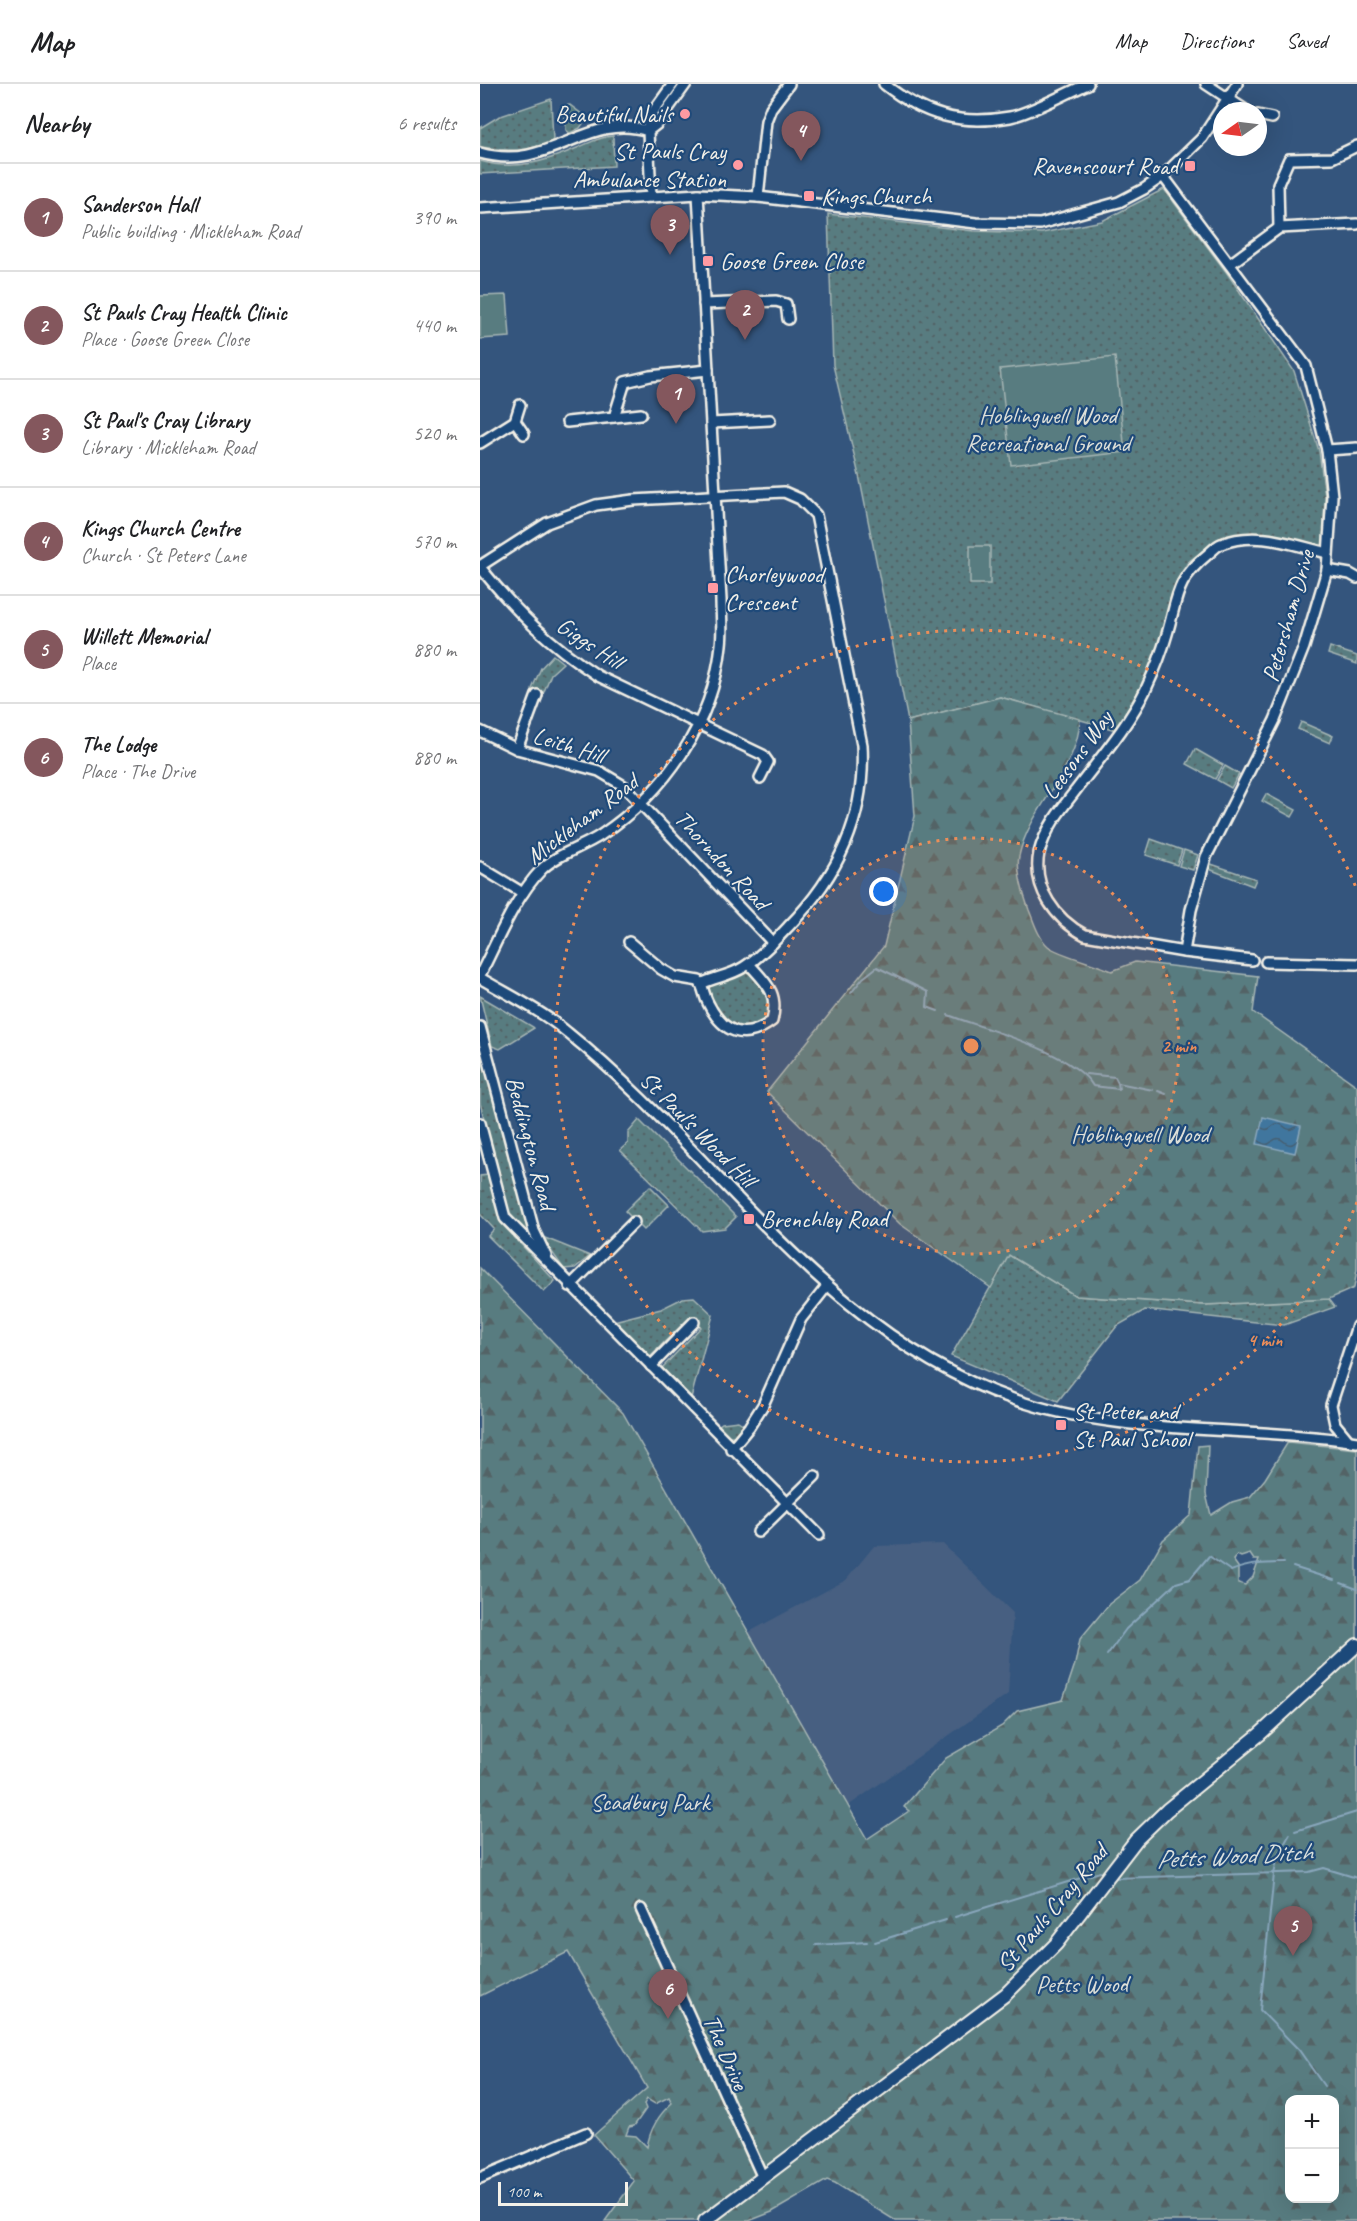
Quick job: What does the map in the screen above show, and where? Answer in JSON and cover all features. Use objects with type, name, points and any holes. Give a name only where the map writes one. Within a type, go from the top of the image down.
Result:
[{"type":"main road","name":"St Pauls Cray Road","points":[[705,2221],[1014,1987],[1056,1944],[1136,1840],[1167,1810],[1260,1734],[1357,1645]]},
{"type":"street","points":[[651,197],[648,119],[673,84]]},
{"type":"street","points":[[648,131],[657,124],[686,84]]},
{"type":"street","points":[[758,197],[766,121],[775,102],[789,84]]},
{"type":"street","points":[[884,84],[905,101],[927,112],[959,120],[1011,117],[1088,84]]},
{"type":"street","points":[[1206,84],[1233,102]]},
{"type":"street","points":[[480,208],[698,194],[758,197],[976,223],[1040,224],[1119,202],[1163,176],[1202,138],[1238,84]]},
{"type":"street","points":[[1267,117],[1272,118]]},
{"type":"street","points":[[480,153],[509,159],[546,152],[603,129],[636,127],[648,131]]},
{"type":"street","points":[[1279,228],[1278,184],[1289,159],[1332,158],[1357,146]]},
{"type":"street","name":"Petersham Drive","points":[[1163,176],[1305,366],[1327,450],[1332,496],[1326,570],[1288,692],[1206,857],[1191,910],[1184,952]]},
{"type":"street","name":"Mickleham Road","points":[[480,976],[523,893],[544,867],[600,836],[642,803],[681,757],[699,724],[718,667],[721,643],[715,496],[698,194]]},
{"type":"street","points":[[1230,264],[1279,228],[1357,224],[1357,234]]},
{"type":"street","points":[[704,304],[776,301],[786,304],[788,319]]},
{"type":"street","points":[[614,417],[625,382],[650,376],[708,370]]},
{"type":"street","points":[[480,443],[515,421],[520,405]]},
{"type":"street","points":[[757,409],[758,421]]},
{"type":"street","points":[[567,422],[640,414]]},
{"type":"street","points":[[711,423],[770,420]]},
{"type":"street","points":[[515,421],[524,434]]},
{"type":"street","points":[[1327,450],[1357,448]]},
{"type":"street","points":[[480,566],[540,527],[584,508],[618,501],[784,492],[800,499],[816,515],[862,745],[861,796],[847,844],[820,891],[773,943],[749,964],[732,974],[701,984],[661,969],[629,942]]},
{"type":"street","name":"Leesons Way","points":[[1252,960],[1097,939],[1070,927],[1051,906],[1043,890],[1039,871],[1039,853],[1053,820],[1120,732],[1146,690],[1167,637],[1179,588],[1189,570],[1220,544],[1256,536],[1328,553]]},
{"type":"street","name":"Giggs Hill","points":[[480,566],[515,611],[564,653],[598,676],[763,755],[768,762],[760,778]]},
{"type":"street","points":[[1326,570],[1350,574],[1357,578]]},
{"type":"street","points":[[517,749],[537,695]]},
{"type":"street","name":"Leith Hill","points":[[480,731],[517,749],[599,771],[624,786],[642,803]]},
{"type":"street","name":"Thorndon Road","points":[[642,803],[773,943]]},
{"type":"street","points":[[480,867],[523,893]]},
{"type":"street","points":[[1266,962],[1357,964]]},
{"type":"street","points":[[701,984],[708,1005],[727,1026],[742,1034],[752,1033],[772,1021],[776,1003],[769,987],[749,964]]},
{"type":"street","name":"St Paul's Wood Hill","points":[[480,976],[566,1031],[609,1067],[827,1286],[876,1327],[952,1375],[1015,1400],[1048,1410],[1117,1422],[1353,1441]]},
{"type":"street","name":"Beddington Road","points":[[480,1027],[534,1232],[552,1266]]},
{"type":"street","name":"Beddington Road","points":[[480,1123],[505,1218],[731,1449],[819,1535]]},
{"type":"street","points":[[570,1286],[634,1222]]},
{"type":"street","points":[[731,1449],[763,1405],[801,1319],[827,1286]]},
{"type":"street","points":[[651,1366],[694,1322]]},
{"type":"street","points":[[1353,1441],[1335,1424],[1331,1405],[1357,1326]]},
{"type":"street","points":[[758,1532],[815,1476]]},
{"type":"street","name":"The Drive","points":[[641,1910],[762,2178]]},
{"type":"street","points":[[480,2178],[586,2133]]},
{"type":"shaded area","points":[[943,1544],[1013,1613],[1008,1694],[848,1806],[749,1632],[846,1580],[874,1546]]},
{"type":"green space","points":[[551,99],[553,140],[550,143],[520,151],[480,147],[480,128],[498,117]]},
{"type":"green space","points":[[570,105],[587,118],[580,128],[570,133],[566,130],[564,106]]},
{"type":"green space","points":[[613,136],[614,166],[480,174],[480,161],[505,165],[529,164]]},
{"type":"green space","name":"Hoblingwell Wood Recreational Ground","points":[[1164,189],[1227,273],[1294,371],[1319,451],[1325,496],[1323,549],[1253,533],[1220,538],[1188,562],[1176,582],[1166,629],[1144,684],[1116,730],[1000,697],[908,721],[860,480],[833,365],[828,214],[974,231],[1042,233],[1102,221]]},
{"type":"green space","points":[[507,295],[510,337],[480,339],[480,296]]},
{"type":"green space","points":[[1115,357],[1125,452],[1011,465],[1000,369]]},
{"type":"green space","points":[[970,546],[990,546],[990,584],[970,584]]},
{"type":"green space","points":[[1330,647],[1357,656],[1357,664],[1328,654]]},
{"type":"green space","points":[[553,655],[563,663],[551,674],[543,694],[532,689],[541,668]]},
{"type":"green space","name":"Hoblingwell Wood","points":[[1000,697],[1080,719],[1071,755],[1033,821],[1018,862],[1025,898],[1037,929],[1048,946],[1112,971],[1135,962],[1258,976],[1253,1012],[1357,1086],[1357,1269],[1354,1288],[1329,1299],[1204,1305],[1076,1296],[1009,1255],[991,1288],[900,1224],[767,1092],[884,946],[915,816],[908,721]]},
{"type":"green space","points":[[1301,722],[1333,736],[1330,743],[1298,729]]},
{"type":"green space","points":[[1195,749],[1223,765],[1215,779],[1187,764]]},
{"type":"green space","points":[[1225,766],[1239,774],[1231,788],[1217,780]]},
{"type":"green space","points":[[1266,794],[1296,810],[1292,817],[1262,801]]},
{"type":"green space","points":[[1151,839],[1182,850],[1177,865],[1146,855]]},
{"type":"green space","points":[[1184,850],[1198,855],[1193,870],[1179,866]]},
{"type":"green space","points":[[1211,864],[1256,879],[1253,886],[1209,869]]},
{"type":"green space","points":[[749,971],[754,973],[773,1003],[768,1021],[746,1031],[732,1025],[715,1009],[711,1003],[709,986]]},
{"type":"green space","points":[[480,996],[534,1028],[500,1049],[492,1046]]},
{"type":"green space","points":[[480,1040],[536,1246],[509,1216],[480,1103]]},
{"type":"green space","points":[[639,1120],[736,1217],[725,1228],[702,1231],[620,1150],[628,1143],[628,1133]]},
{"type":"green space","points":[[488,1175],[501,1223],[555,1281],[544,1292],[488,1236],[494,1229],[480,1214],[480,1176]]},
{"type":"green space","points":[[650,1186],[669,1205],[644,1230],[625,1211]]},
{"type":"green space","points":[[545,1238],[590,1256],[575,1268],[564,1269],[547,1245]]},
{"type":"green space","points":[[1009,1255],[1076,1296],[1204,1305],[1329,1299],[1335,1307],[1284,1325],[1145,1310],[1117,1326],[1058,1401],[951,1356]]},
{"type":"green space","name":"Petts Wood","points":[[480,1268],[623,1413],[867,1839],[909,1811],[904,1807],[946,1758],[1002,1726],[1017,1711],[1063,1700],[1075,1664],[1080,1639],[1109,1604],[1140,1580],[1163,1540],[1191,1515],[1198,1446],[1208,1445],[1206,1494],[1211,1515],[1232,1502],[1250,1497],[1265,1479],[1288,1442],[1357,1449],[1357,2221],[896,2221],[827,2180],[772,2212],[749,2221],[605,2221],[634,2181],[594,2135],[647,2088],[568,1952],[480,1996]],"holes":[[[1250,1554],[1254,1560],[1259,1560],[1253,1577],[1245,1585],[1238,1583],[1238,1567],[1233,1560],[1237,1555],[1241,1557]],[[669,2097],[672,2103],[655,2123],[647,2147],[636,2136],[626,2135],[629,2127],[634,2126],[646,2109],[644,2104],[647,2099],[655,2104]]]},
{"type":"green space","points":[[694,1297],[713,1315],[691,1398],[662,1368],[701,1327],[691,1316],[649,1357],[614,1321],[661,1309],[683,1298]]},
{"type":"green space","points":[[738,1421],[744,1425],[734,1436],[728,1436],[718,1426],[722,1423]]},
{"type":"water","points":[[1263,1117],[1301,1126],[1295,1153],[1257,1144]]},
{"type":"waterway","points":[[851,993],[863,978],[877,967],[928,992],[927,1007],[938,1011]]},
{"type":"waterway","points":[[948,1015],[1048,1052],[1083,1074],[1093,1086],[1119,1089],[1118,1083]]},
{"type":"waterway","points":[[1086,1074],[1115,1077],[1118,1083],[1153,1090]]},
{"type":"waterway","points":[[1158,1091],[1166,1094]]},
{"type":"waterway","points":[[1107,1655],[1126,1629],[1176,1583],[1190,1579],[1209,1556],[1231,1571],[1257,1564],[1284,1563]]},
{"type":"waterway","points":[[1293,1567],[1334,1580]]},
{"type":"waterway","points":[[1341,1583],[1357,1589]]},
{"type":"waterway","points":[[1295,1831],[1357,1812]]},
{"type":"waterway","points":[[1290,1834],[1278,1855],[1274,1874],[1260,2010],[1299,2050],[1324,2086]]},
{"type":"waterway","name":"Petts Wood Ditch","points":[[1114,1878],[1309,1872],[1324,1868],[1357,1878]]},
{"type":"waterway","name":"Petts Wood Ditch","points":[[955,1917],[1100,1872]]},
{"type":"waterway","name":"Petts Wood Ditch","points":[[875,1942],[946,1920]]},
{"type":"waterway","name":"Petts Wood Ditch","points":[[816,1945],[867,1942]]},
{"type":"place","name":"Beautiful Nails","points":[[685,114]]},
{"type":"place","name":"Kings Church Centre","points":[[801,161]]},
{"type":"place","name":"St Pauls Cray Ambulance Station","points":[[738,165]]},
{"type":"place","name":"Ravenscourt Road","points":[[1190,166]]},
{"type":"place","name":"Kings Church","points":[[809,196]]},
{"type":"place","name":"St Paul's Cray Library","points":[[670,255]]},
{"type":"place","name":"Goose Green Close","points":[[708,261]]},
{"type":"place","name":"St Pauls Cray Health Clinic","points":[[745,340]]},
{"type":"place","name":"Sanderson Hall","points":[[676,424]]},
{"type":"place","name":"Chorleywood Crescent","points":[[713,588]]},
{"type":"place","name":"Brenchley Road","points":[[749,1219]]},
{"type":"place","name":"St Peter and St Paul School","points":[[1061,1425]]},
{"type":"place","name":"Willett Memorial","points":[[1293,1956]]},
{"type":"place","name":"The Lodge","points":[[668,2019]]},
{"type":"park label","name":"Scadbury Park","points":[[650,1802]]}]
